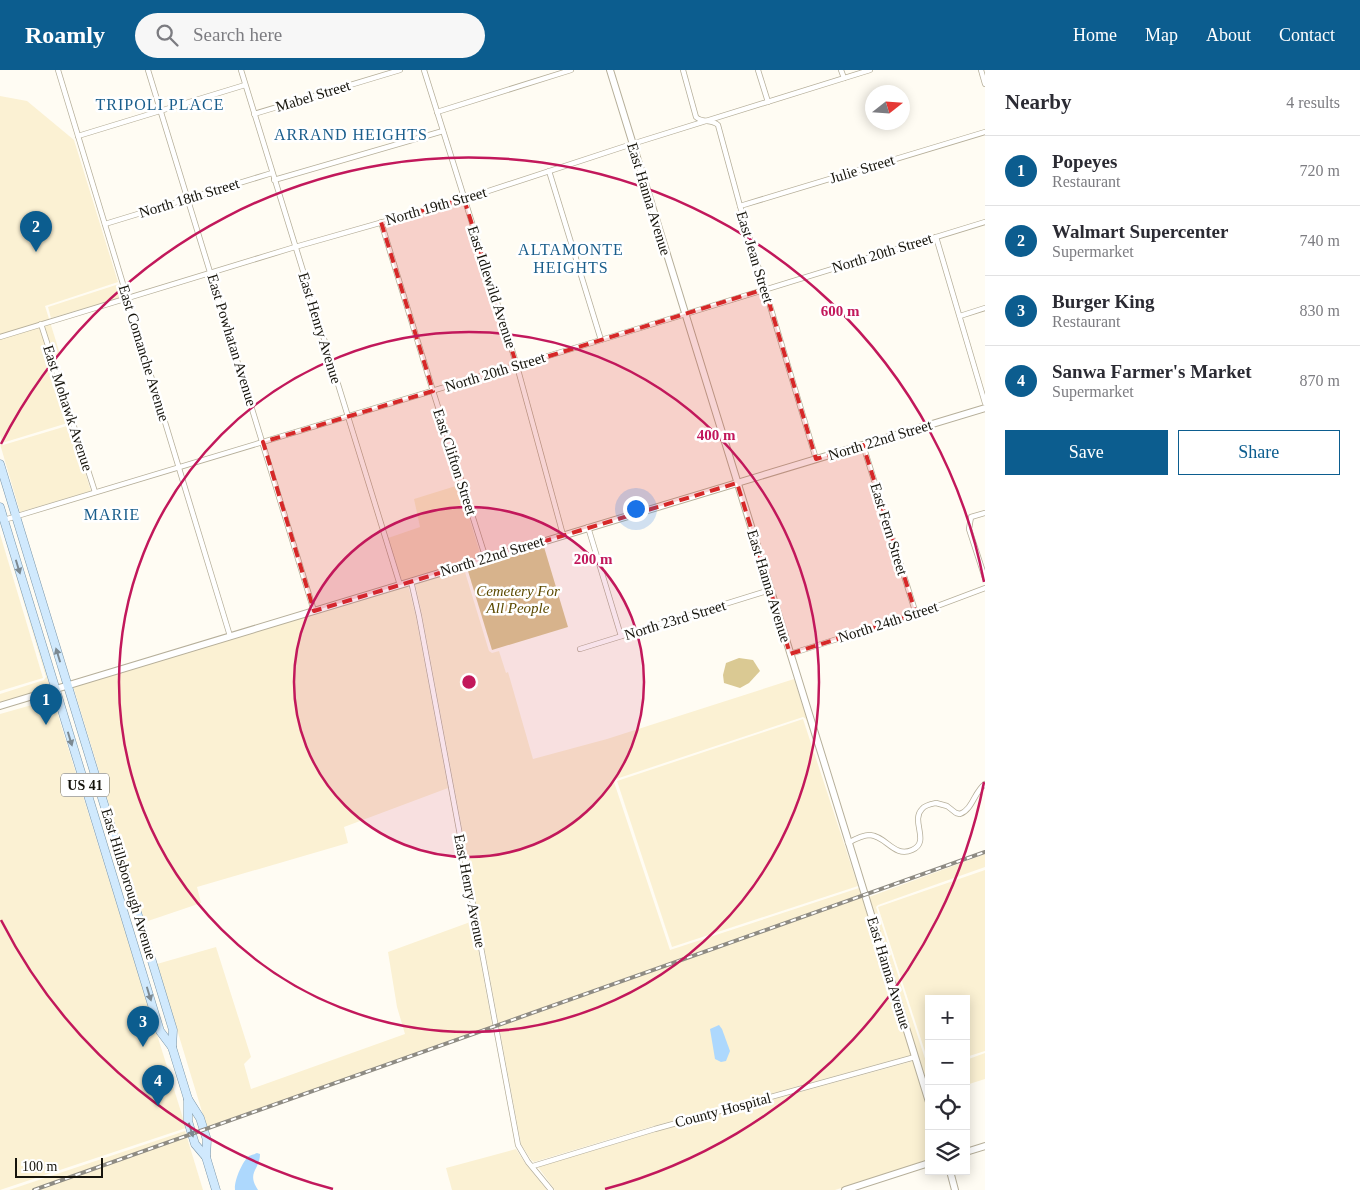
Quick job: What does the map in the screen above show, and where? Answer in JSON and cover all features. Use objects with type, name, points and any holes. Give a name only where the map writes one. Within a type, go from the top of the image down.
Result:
[{"type":"main road","name":"East Hillsborough Avenue","points":[[0,464],[173,1030],[172,1047]]},
{"type":"main road","name":"East Hillsborough Avenue","points":[[0,507],[160,1031],[172,1047],[188,1099],[200,1118],[207,1140],[206,1157],[216,1190]]},
{"type":"main road","name":"East Hillsborough Avenue","points":[[188,1099],[188,1121],[195,1144],[206,1157]]},
{"type":"street","name":"East Comanche Avenue","points":[[58,70],[230,636]]},
{"type":"street","name":"East Powhatan Avenue","points":[[148,70],[314,611]]},
{"type":"street","name":"East Henry Avenue","points":[[241,70],[400,585]]},
{"type":"street","name":"Mabel Street","points":[[254,114],[400,70]]},
{"type":"street","name":"East Idlewild Avenue","points":[[424,70],[516,366],[563,535]]},
{"type":"street","points":[[437,112],[571,70]]},
{"type":"street","name":"East Hanna Avenue","points":[[610,70],[925,1089]]},
{"type":"street","name":"East Jean Street","points":[[682,70],[696,117],[718,125],[740,206],[816,459]]},
{"type":"street","points":[[758,70],[768,102]]},
{"type":"street","points":[[841,70],[844,78]]},
{"type":"street","name":"North 19th Street","points":[[0,337],[295,247],[464,199],[632,144],[870,70]]},
{"type":"street","points":[[981,70],[985,84]]},
{"type":"street","points":[[78,136],[245,85]]},
{"type":"street","points":[[274,180],[443,131]]},
{"type":"street","name":"Julie Street","points":[[740,206],[985,132]]},
{"type":"street","points":[[549,171],[601,340]]},
{"type":"street","name":"North 18th Street","points":[[105,224],[272,173]]},
{"type":"street","name":"East Clifton Street","points":[[381,222],[432,391],[486,559]]},
{"type":"street","name":"North 20th Street","points":[[4,520],[985,222]]},
{"type":"street","points":[[936,237],[985,403]]},
{"type":"street","points":[[960,316],[985,308]]},
{"type":"street","name":"East Mohawk Avenue","points":[[42,324],[95,492]]},
{"type":"street","name":"North 22nd Street","points":[[0,706],[985,408]]},
{"type":"street","name":"East Fern Street","points":[[863,445],[916,614]]},
{"type":"street","points":[[985,513],[970,517],[969,529],[985,578]]},
{"type":"street","points":[[588,527],[621,636]]},
{"type":"street","name":"East Henry Avenue","points":[[411,581],[518,1145],[528,1162],[551,1190]]},
{"type":"street","name":"North 24th Street","points":[[790,654],[916,614],[985,588]]},
{"type":"street","name":"North 23rd Street","points":[[580,649],[770,590]]},
{"type":"street","points":[[848,843],[864,836],[872,835],[895,850],[906,852],[915,849],[921,837],[918,819],[921,809],[936,802],[960,814],[965,812],[979,788],[985,784]]},
{"type":"street","name":"County Hospital","points":[[533,1166],[654,1129],[915,1057]]},
{"type":"street","points":[[970,1151],[985,1146]]},
{"type":"street","points":[[845,1190],[925,1164]]},
{"type":"street","points":[[951,1175],[956,1190]]},
{"type":"highlighted area","points":[[464,199],[517,366],[765,289],[816,459],[863,445],[916,614],[790,654],[737,483],[314,611],[263,442],[433,391],[381,222]]},
{"type":"shaded area","points":[[0,96],[27,101],[74,140],[118,282],[45,306],[60,354],[51,357],[71,422],[2,443],[0,435]]},
{"type":"shaded area","points":[[119,284],[123,297],[51,318],[48,307]]},
{"type":"shaded area","points":[[70,425],[91,491],[20,512],[0,444],[3,445]]},
{"type":"shaded area","points":[[459,485],[481,556],[402,581],[388,538],[420,527],[414,499]]},
{"type":"shaded area","points":[[0,522],[50,687],[0,703],[0,694],[44,680],[46,677]]},
{"type":"shaded area","points":[[0,534],[43,678],[0,691]]},
{"type":"shaded area","points":[[472,566],[466,569],[465,572],[489,651],[492,653],[499,651],[506,673],[508,672],[533,759],[607,739],[794,679],[816,748],[806,719],[803,717],[616,779],[614,782],[670,950],[859,888],[911,1055],[654,1126],[534,1162],[531,1160],[521,1144],[415,583]]},
{"type":"shaded area","points":[[408,585],[416,617],[448,788],[344,827],[348,843],[197,887],[201,903],[145,922],[73,686]]},
{"type":"shaded area","points":[[53,699],[186,1128],[0,1190],[0,714]]},
{"type":"shaded area","points":[[803,719],[858,886],[672,947],[617,781]]},
{"type":"shaded area","points":[[985,854],[985,867],[876,907],[925,1059],[925,1077],[869,897]]},
{"type":"shaded area","points":[[985,870],[985,1051],[970,1056],[970,995],[925,995],[925,1052],[878,907]]},
{"type":"shaded area","points":[[473,921],[493,1029],[207,1128],[157,964],[216,947],[251,1057],[244,1064],[251,1089],[405,1034],[397,1007],[388,952]]},
{"type":"shaded area","points":[[985,1053],[985,1079],[970,1084],[970,1059]]},
{"type":"shaded area","points":[[913,1061],[925,1101],[925,1161],[835,1190],[555,1190],[538,1167],[655,1132]]},
{"type":"shaded area","points":[[185,1131],[203,1190],[9,1190]]},
{"type":"shaded area","points":[[516,1149],[547,1190],[452,1190],[446,1168]]},
{"type":"green space","name":"Cemetery For All People","points":[[544,547],[568,627],[492,650],[468,571]]},
{"type":"green space","points":[[739,658],[753,660],[760,671],[749,683],[740,688],[724,683],[723,675],[726,663]]},
{"type":"water","points":[[719,1025],[730,1051],[726,1061],[721,1062],[715,1059],[710,1029]]},
{"type":"water","points":[[257,1153],[260,1154],[253,1179],[258,1190],[235,1190],[241,1167],[249,1156]]},
{"type":"railway","points":[[34,1190],[985,852]]},
{"type":"place","name":"Walmart Supercenter","points":[[36,252]]},
{"type":"place","name":"Popeyes","points":[[46,725]]},
{"type":"place","name":"Burger King","points":[[143,1047]]},
{"type":"place","name":"Sanwa Farmer's Market","points":[[158,1106]]},
{"type":"district","name":"TRIPOLI PLACE","points":[[160,104]]},
{"type":"district","name":"ARRAND HEIGHTS","points":[[351,134]]},
{"type":"district","name":"ALTAMONTE HEIGHTS","points":[[571,258]]},
{"type":"district","name":"MARIE","points":[[112,514]]}]
